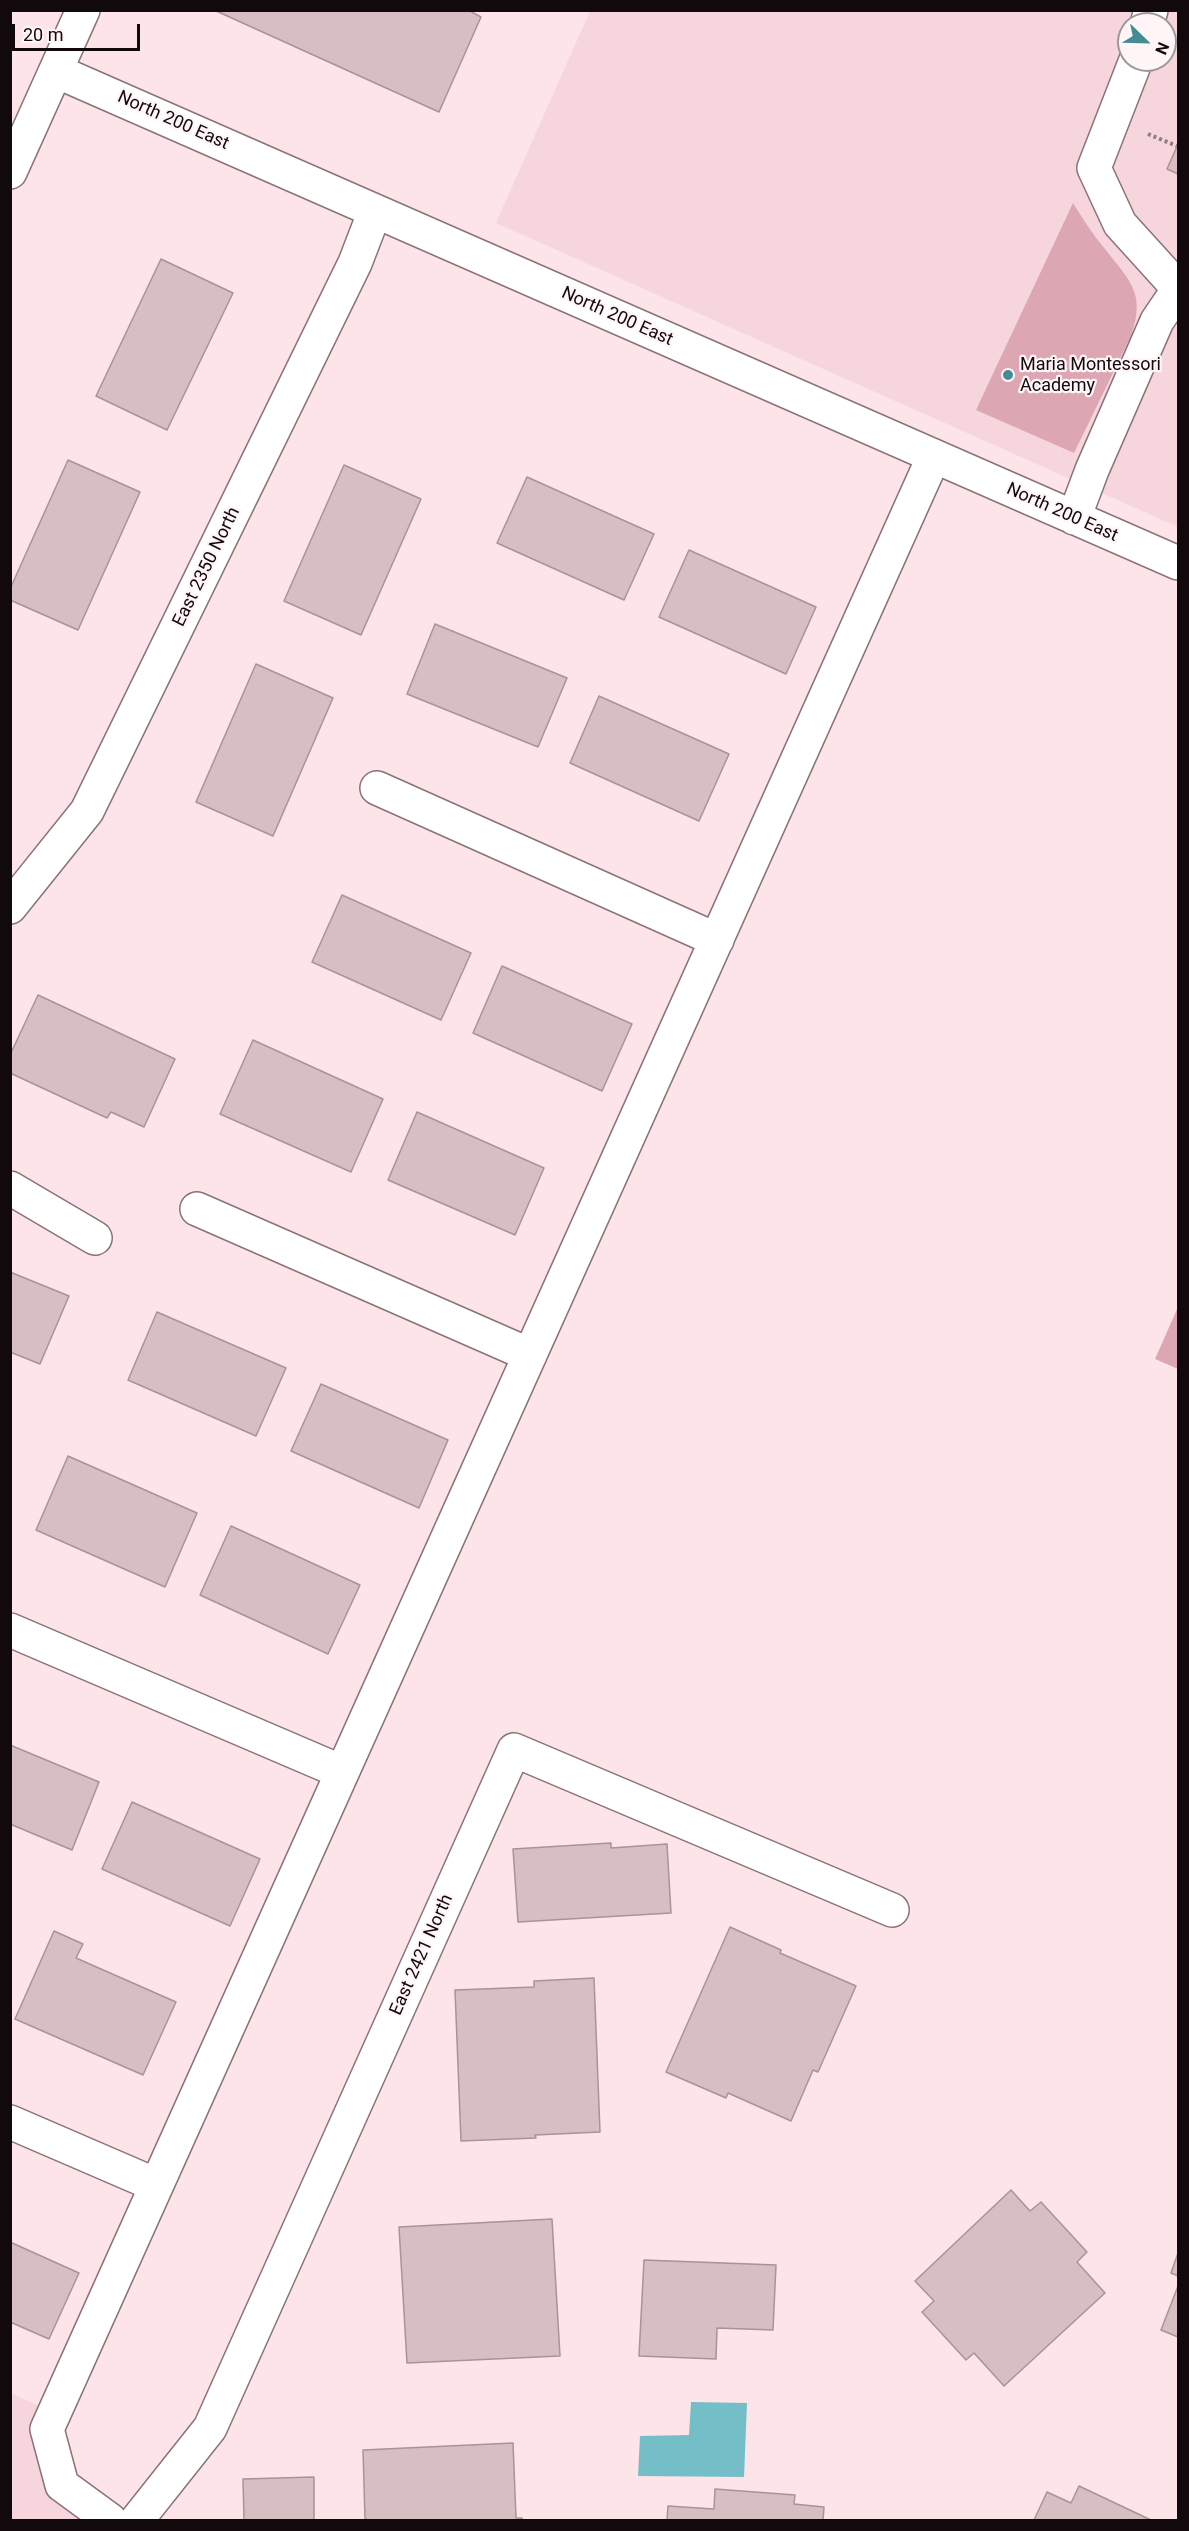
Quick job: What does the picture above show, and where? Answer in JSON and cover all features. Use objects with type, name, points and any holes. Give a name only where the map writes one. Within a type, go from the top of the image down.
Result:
[{"type":"street","points":[[10,172],[83,10]]},
{"type":"street","name":"North 200 East","points":[[56,71],[1179,563]]},
{"type":"street","points":[[1074,518],[1092,470],[1157,321],[1179,289],[1120,224],[1094,168],[1131,72]]},
{"type":"street","name":"East 2350 North","points":[[10,907],[87,811],[355,263],[375,211]]},
{"type":"street","points":[[110,2520],[62,2485],[47,2429],[934,456]]},
{"type":"street","points":[[376,788],[717,940]]},
{"type":"street","points":[[10,1188],[95,1238]]},
{"type":"street","points":[[197,1209],[530,1354]]},
{"type":"street","points":[[10,1630],[342,1772]]},
{"type":"street","name":"East 2421 North","points":[[137,2520],[210,2428],[514,1750],[892,1910]]},
{"type":"street","points":[[10,2122],[156,2185]]},
{"type":"path","points":[[1145,133],[1178,146]]},
{"type":"shaded area","name":"Maria Montessori Academy","points":[[590,11],[1178,11],[1178,527],[496,223]]},
{"type":"shaded area","points":[[1073,203],[1092,233],[1128,279],[1136,298],[1137,309],[1131,336],[1074,453],[976,410]]},
{"type":"shaded area","points":[[1178,1307],[1178,1369],[1155,1359]]},
{"type":"shaded area","points":[[10,2393],[42,2407],[85,2520],[11,2520]]},
{"type":"water","points":[[691,2402],[747,2403],[744,2477],[638,2476],[640,2436],[689,2435]]},
{"type":"building","points":[[214,10],[468,10],[481,17],[439,112]]},
{"type":"building","points":[[1178,144],[1178,174],[1167,169]]},
{"type":"building","points":[[161,259],[233,293],[167,430],[96,396]]},
{"type":"building","points":[[68,460],[140,492],[78,630],[10,600],[10,589]]},
{"type":"building","points":[[344,465],[421,499],[361,635],[284,601]]},
{"type":"building","points":[[527,477],[654,534],[624,600],[497,543]]},
{"type":"building","points":[[689,550],[816,607],[786,674],[659,617]]},
{"type":"building","points":[[435,624],[567,678],[538,747],[407,694]]},
{"type":"building","points":[[256,664],[333,698],[273,836],[196,802]]},
{"type":"building","points":[[599,696],[729,754],[699,821],[570,763]]},
{"type":"building","points":[[342,895],[471,953],[441,1020],[312,962]]},
{"type":"building","points":[[502,966],[632,1024],[602,1091],[473,1033]]},
{"type":"building","points":[[38,995],[175,1059],[144,1127],[111,1112],[107,1118],[10,1073],[10,1055]]},
{"type":"building","points":[[253,1040],[383,1099],[351,1172],[220,1114]]},
{"type":"building","points":[[417,1112],[544,1168],[515,1235],[388,1180]]},
{"type":"building","points":[[10,1272],[69,1296],[40,1364],[10,1352]]},
{"type":"building","points":[[157,1312],[286,1368],[256,1436],[128,1380]]},
{"type":"building","points":[[321,1384],[448,1440],[419,1508],[291,1451]]},
{"type":"building","points":[[68,1456],[197,1513],[165,1587],[36,1530]]},
{"type":"building","points":[[231,1526],[360,1585],[328,1654],[200,1595]]},
{"type":"building","points":[[10,1745],[99,1782],[72,1850],[10,1824]]},
{"type":"building","points":[[132,1802],[260,1859],[230,1926],[102,1869]]},
{"type":"building","points":[[611,1843],[611,1848],[667,1844],[671,1913],[518,1922],[513,1849]]},
{"type":"building","points":[[730,1927],[781,1950],[780,1953],[856,1986],[818,2072],[813,2070],[791,2121],[728,2093],[726,2098],[666,2072]]},
{"type":"building","points":[[54,1931],[83,1944],[76,1958],[176,2002],[143,2075],[15,2019]]},
{"type":"building","points":[[594,1978],[600,2132],[535,2135],[536,2138],[461,2141],[455,1990],[534,1987],[534,1981]]},
{"type":"building","points":[[1011,2190],[1030,2211],[1041,2202],[1087,2252],[1077,2262],[1105,2293],[1004,2386],[974,2353],[966,2360],[922,2312],[934,2301],[915,2281]]},
{"type":"building","points":[[552,2219],[560,2356],[407,2363],[399,2227]]},
{"type":"building","points":[[10,2242],[79,2273],[49,2339],[10,2322]]},
{"type":"building","points":[[1178,2253],[1178,2276],[1171,2273]]},
{"type":"building","points":[[644,2260],[776,2265],[773,2330],[717,2328],[716,2359],[639,2356]]},
{"type":"building","points":[[1178,2286],[1178,2337],[1161,2330]]},
{"type":"building","points":[[513,2443],[516,2518],[522,2518],[522,2520],[365,2519],[363,2450]]},
{"type":"building","points":[[314,2477],[314,2520],[244,2520],[243,2479]]},
{"type":"building","points":[[1079,2486],[1151,2520],[1034,2520],[1047,2492],[1071,2503]]},
{"type":"building","points":[[715,2489],[795,2495],[794,2504],[824,2507],[823,2520],[667,2520],[668,2506],[714,2509]]},
{"type":"place","name":"Maria Montessori Academy","points":[[1008,375]]}]
